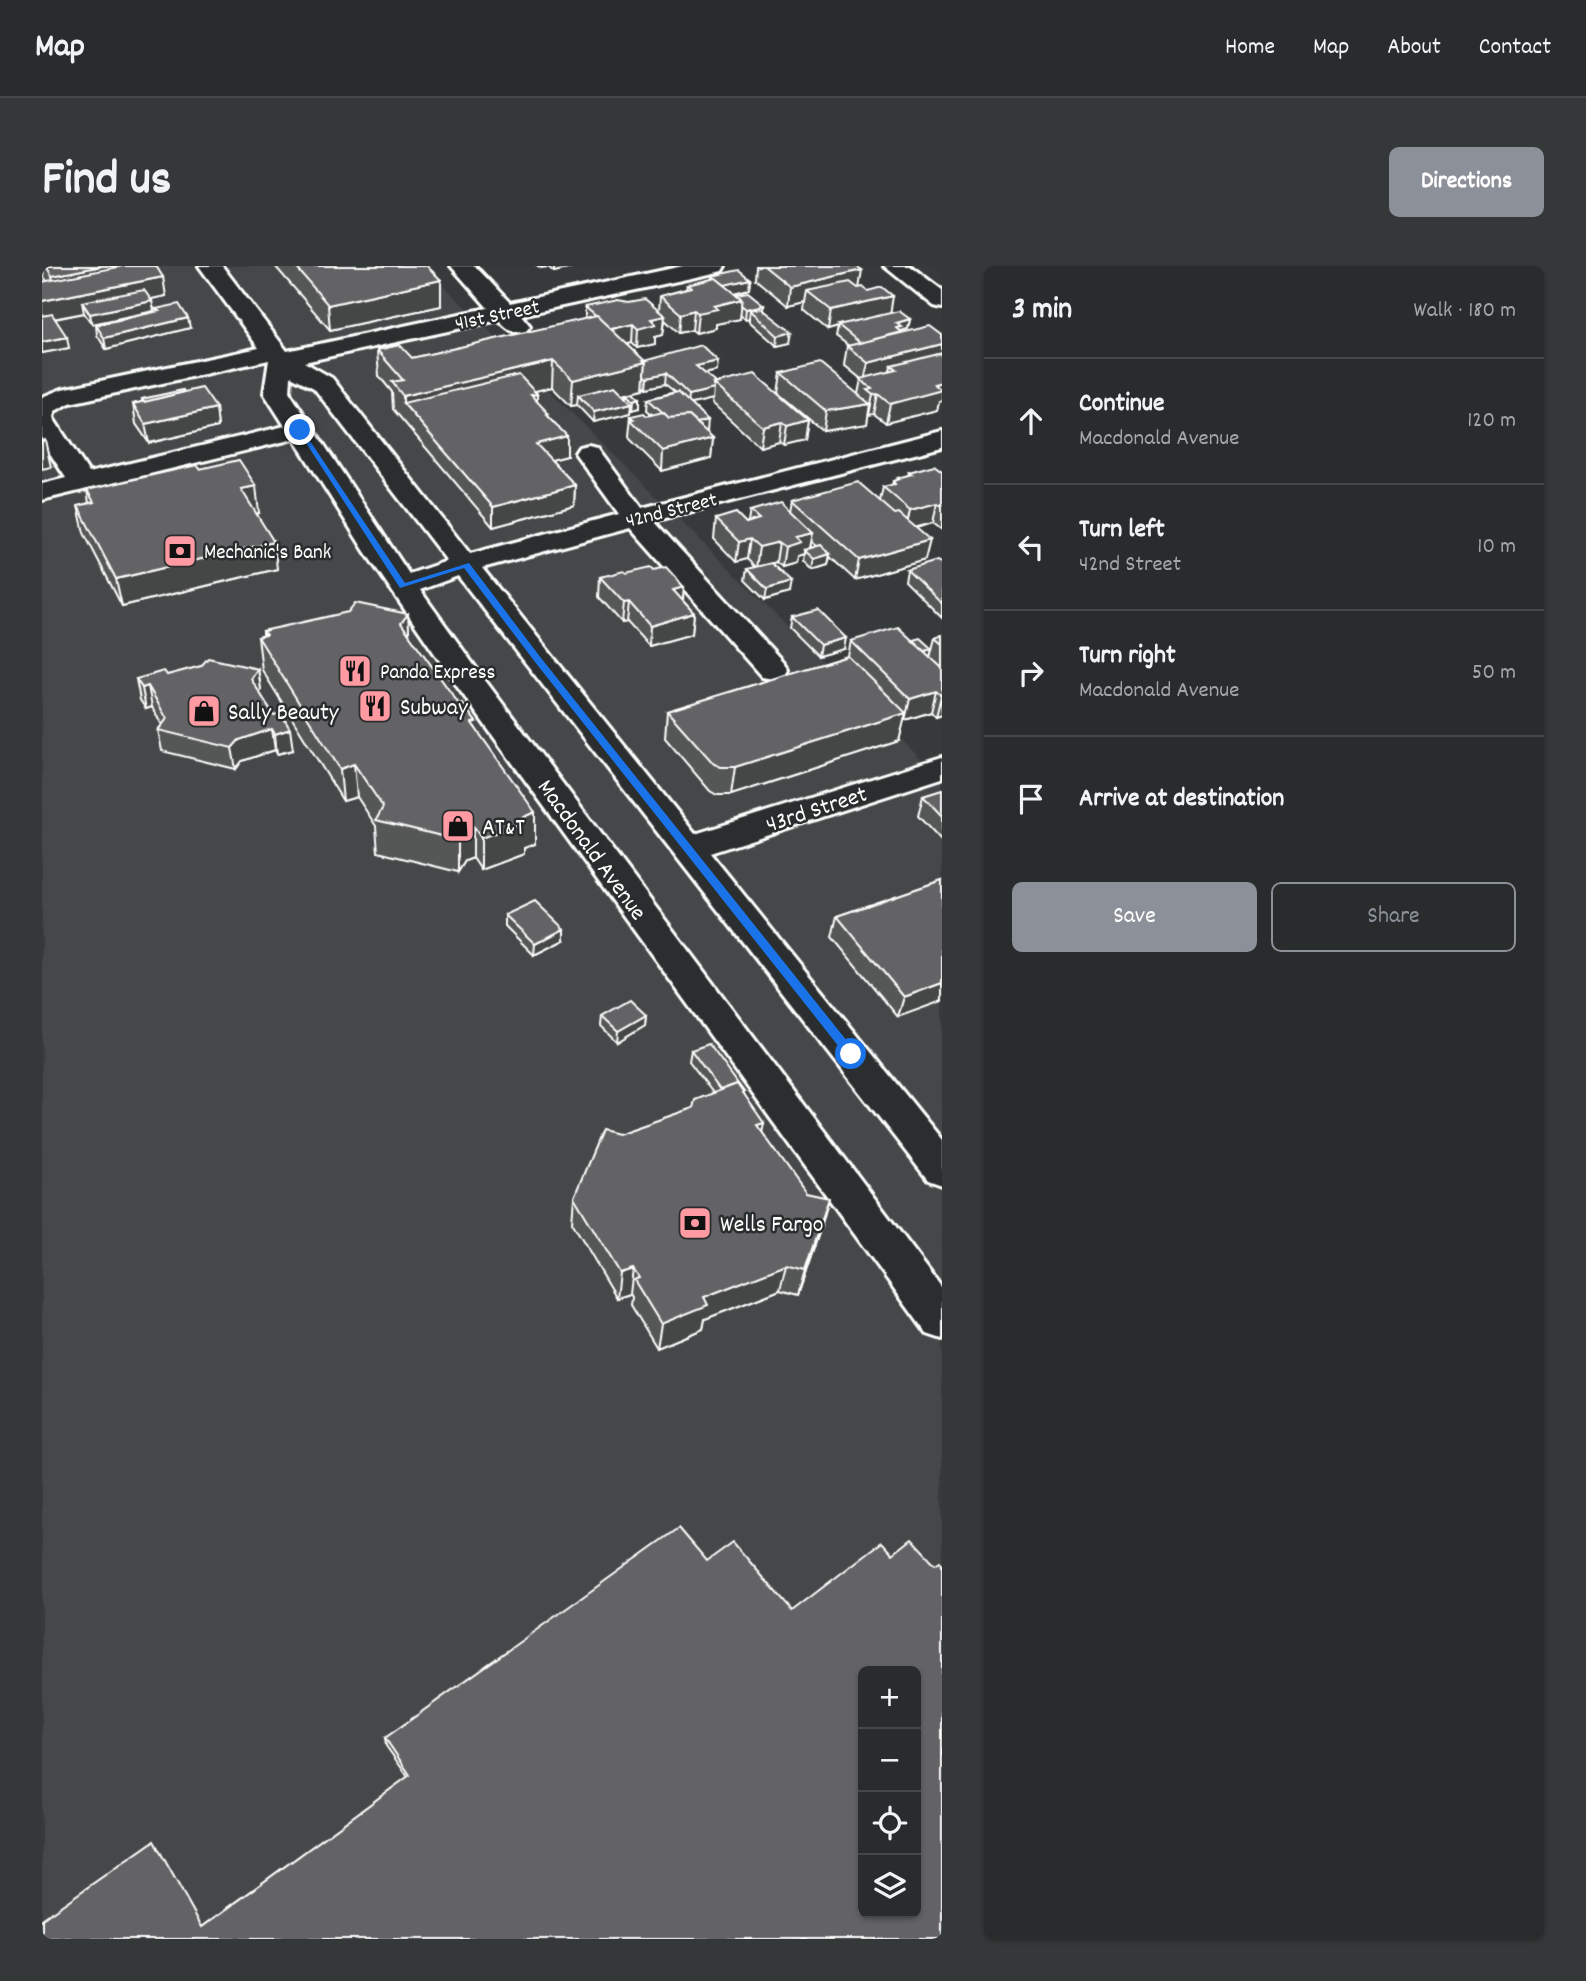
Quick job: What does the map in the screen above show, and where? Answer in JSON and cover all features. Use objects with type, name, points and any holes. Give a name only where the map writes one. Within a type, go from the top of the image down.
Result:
[{"type":"street","points":[[210,266],[277,356],[323,383],[538,660],[942,1169]]},
{"type":"street","points":[[462,266],[532,340]]},
{"type":"street","name":"41st Street","points":[[42,415],[43,407],[62,397],[442,326],[713,266]]},
{"type":"street","points":[[895,266],[942,301]]},
{"type":"street","points":[[442,326],[458,345]]},
{"type":"street","name":"Macdonald Avenue","points":[[277,356],[277,393],[403,586],[470,682],[942,1321]]},
{"type":"street","points":[[42,421],[82,482]]},
{"type":"street","points":[[42,492],[300,430]]},
{"type":"street","name":"42nd Street","points":[[403,586],[502,552],[942,439]]},
{"type":"street","points":[[588,453],[636,518],[773,670]]},
{"type":"street","name":"43rd Street","points":[[689,848],[942,767]]},
{"type":"shaded area","points":[[42,266],[424,266],[942,780],[942,1939],[42,1939]]},
{"type":"building","points":[[46,266],[102,266],[52,276]]},
{"type":"building","points":[[123,266],[156,266],[163,277],[42,301],[42,282]]},
{"type":"building","points":[[295,266],[427,266],[441,280],[328,305]]},
{"type":"building","points":[[764,266],[856,266],[862,270],[790,287]]},
{"type":"building","points":[[739,270],[750,279],[725,285],[712,276]]},
{"type":"building","points":[[716,278],[742,299],[714,306],[718,309],[698,313],[694,310],[681,314],[660,296],[691,288],[687,285]]},
{"type":"building","points":[[850,282],[868,291],[882,287],[893,296],[831,310],[807,291]]},
{"type":"building","points":[[144,290],[152,301],[90,314],[82,302]]},
{"type":"building","points":[[748,292],[764,305],[746,309],[741,305],[742,299],[736,294]]},
{"type":"building","points":[[645,299],[665,316],[651,319],[656,324],[638,329],[633,324],[611,329],[585,307],[618,300],[629,302]]},
{"type":"building","points":[[179,304],[188,318],[104,338],[96,325],[159,311],[156,309]]},
{"type":"building","points":[[761,308],[792,332],[778,336],[750,310]]},
{"type":"building","points":[[899,311],[910,319],[896,323],[902,327],[897,328],[902,332],[860,343],[838,325]]},
{"type":"building","points":[[52,314],[67,337],[42,342],[42,316]]},
{"type":"building","points":[[597,316],[646,362],[573,380],[553,361],[403,396],[392,382],[403,380],[377,350],[400,345],[412,358]]},
{"type":"building","points":[[930,326],[942,335],[942,344],[868,363],[847,346]]},
{"type":"building","points":[[701,345],[718,361],[696,366],[716,383],[714,389],[689,395],[666,373],[648,377],[645,375],[644,361]]},
{"type":"building","points":[[942,353],[942,382],[934,384],[942,390],[890,404],[878,394],[873,395],[867,390],[872,389],[860,379],[896,370],[891,366]]},
{"type":"building","points":[[820,363],[870,404],[826,411],[781,373]]},
{"type":"building","points":[[755,374],[808,420],[787,426],[782,422],[763,427],[714,384]]},
{"type":"building","points":[[519,375],[537,394],[531,395],[567,436],[536,444],[575,485],[493,507],[403,403]]},
{"type":"building","points":[[615,386],[632,403],[594,412],[578,395]]},
{"type":"building","points":[[202,388],[216,408],[145,424],[133,404]]},
{"type":"building","points":[[183,390],[184,392],[144,402],[142,399]]},
{"type":"building","points":[[634,392],[640,398],[634,400],[627,393]]},
{"type":"building","points":[[678,392],[708,420],[697,423],[689,416],[669,418],[648,399]]},
{"type":"building","points":[[663,412],[669,418],[689,416],[713,438],[663,451],[631,420],[634,419],[631,416]]},
{"type":"building","name":"Mechanic's Bank","points":[[239,460],[256,486],[241,489],[274,542],[116,579],[78,506],[94,502],[87,490],[197,465],[200,469]]},
{"type":"building","points":[[934,465],[942,471],[942,506],[937,503],[910,510],[883,487],[895,484],[893,481],[899,479],[897,478],[912,474],[909,472]]},
{"type":"building","points":[[858,482],[930,540],[859,560],[792,500]]},
{"type":"building","points":[[781,502],[813,533],[795,537],[800,542],[785,547],[779,542],[759,547],[750,539],[739,542],[716,519],[736,513],[746,523],[759,519],[750,511]]},
{"type":"building","points":[[821,545],[830,554],[814,559],[804,550]]},
{"type":"building","points":[[937,561],[942,564],[942,604],[907,570]]},
{"type":"building","points":[[771,563],[791,582],[767,589],[747,569]]},
{"type":"building","points":[[651,567],[654,570],[666,567],[684,587],[673,590],[694,613],[650,626],[629,602],[624,603],[600,577]]},
{"type":"building","points":[[355,603],[408,614],[401,623],[459,704],[462,703],[476,722],[472,723],[535,812],[521,818],[525,822],[481,838],[473,826],[464,829],[458,840],[376,820],[383,807],[354,764],[340,769],[258,637],[266,635],[263,631],[348,612]]},
{"type":"building","points":[[818,610],[846,638],[820,645],[792,617]]},
{"type":"building","points":[[898,627],[942,668],[942,696],[936,691],[910,699],[851,641]]},
{"type":"building","points":[[942,635],[942,644],[935,638]]},
{"type":"building","points":[[920,638],[932,649],[924,651],[913,640]]},
{"type":"building","points":[[848,656],[906,713],[735,767],[721,767],[714,764],[667,711]]},
{"type":"building","points":[[208,658],[258,669],[251,679],[274,715],[281,713],[290,729],[275,734],[272,729],[239,740],[232,748],[158,730],[167,719],[148,686],[142,688],[136,679],[164,671],[167,675],[201,666]]},
{"type":"building","points":[[942,790],[942,816],[923,796]]},
{"type":"building","points":[[942,880],[942,983],[904,997],[837,916]]},
{"type":"building","points":[[535,901],[564,929],[535,944],[505,915]]},
{"type":"building","points":[[630,1000],[646,1015],[618,1031],[602,1016]]},
{"type":"building","points":[[709,1044],[744,1092],[737,1084],[720,1090],[691,1050]]},
{"type":"building","points":[[737,1084],[764,1123],[757,1125],[806,1193],[829,1198],[805,1270],[786,1265],[704,1297],[708,1305],[661,1324],[634,1280],[639,1278],[633,1269],[620,1273],[574,1197],[602,1130],[618,1134],[693,1108],[695,1100]]},
{"type":"building","points":[[679,1528],[707,1561],[733,1542],[792,1611],[882,1542],[893,1554],[912,1539],[935,1564],[940,1561],[942,1564],[942,1939],[42,1939],[42,1919],[154,1841],[202,1927],[410,1775],[385,1738]]},
{"type":"place","name":"Mechanic's Bank","points":[[180,551]]},
{"type":"place","name":"Panda Express","points":[[355,671]]},
{"type":"place","name":"Subway","points":[[375,706]]},
{"type":"place","name":"Sally Beauty","points":[[204,711]]},
{"type":"place","name":"AT&T","points":[[458,826]]},
{"type":"place","name":"Wells Fargo","points":[[695,1223]]},
{"type":"route","points":[[300,430],[403,586],[466,565],[538,660],[851,1054]]}]
